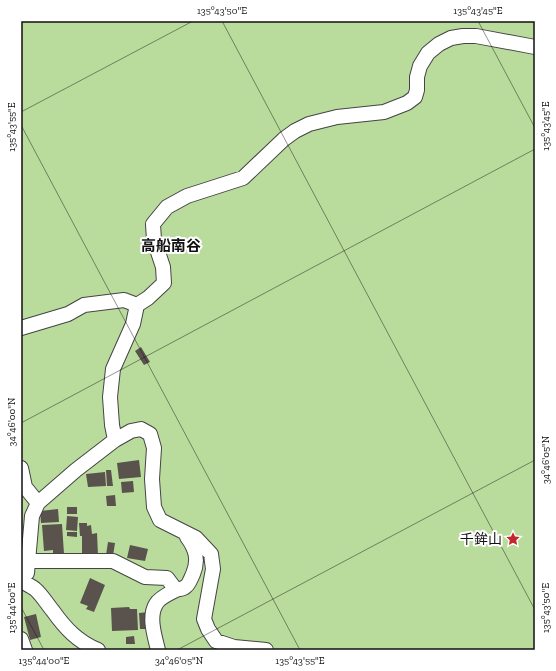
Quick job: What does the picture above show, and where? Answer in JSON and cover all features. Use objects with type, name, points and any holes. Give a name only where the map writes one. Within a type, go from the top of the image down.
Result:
[{"type":"street","points":[[21,328],[68,314],[84,306],[124,300],[137,304],[148,298],[164,283],[163,267],[154,240],[153,224],[167,207],[187,196],[244,178],[295,130],[309,124],[338,117],[384,112],[408,103],[415,97],[417,90],[417,77],[420,66],[428,53],[439,44],[451,38],[476,36],[535,47]]},
{"type":"street","points":[[116,440],[112,425],[110,397],[113,369],[133,324],[137,304]]},
{"type":"street","points":[[98,650],[86,645],[74,636],[62,624],[44,599],[34,589],[21,580],[27,573],[32,516],[38,503],[76,470],[116,440],[131,431],[141,429],[150,434],[154,448],[152,479],[154,507],[160,520],[196,538],[211,554],[213,569],[204,619],[208,628],[216,641],[234,647],[266,650]]},
{"type":"street","points":[[21,468],[25,487],[38,503]]},
{"type":"street","points":[[158,650],[153,631],[153,613],[156,604],[164,596],[185,587],[191,579],[197,566],[197,554],[191,542],[183,532]]},
{"type":"street","points":[[28,561],[113,561],[145,578],[167,578],[176,590]]},
{"type":"street","points":[[21,639],[26,650]]},
{"type":"green space","points":[[21,21],[535,21],[535,650],[21,650]]},
{"type":"building","points":[[141,347],[150,362],[144,365],[135,351]]},
{"type":"building","points":[[139,460],[141,477],[119,479],[117,463]]},
{"type":"building","points":[[106,470],[111,470],[113,486],[107,486]]},
{"type":"building","points":[[105,472],[106,486],[88,487],[86,474]]},
{"type":"building","points":[[133,481],[134,492],[122,493],[121,482]]},
{"type":"building","points":[[115,495],[116,506],[107,506],[106,496]]},
{"type":"building","points":[[67,507],[77,507],[77,514],[67,514]]},
{"type":"building","points":[[58,509],[59,522],[41,523],[40,511]]},
{"type":"building","points":[[67,516],[78,517],[77,531],[66,530]]},
{"type":"building","points":[[79,523],[87,523],[87,526],[91,525],[92,534],[97,533],[98,555],[82,556],[82,536],[80,536]]},
{"type":"building","points":[[62,524],[64,554],[53,555],[53,550],[44,551],[42,525]]},
{"type":"building","points":[[67,532],[77,532],[77,537],[67,536]]},
{"type":"building","points":[[108,542],[115,543],[113,556],[106,555]]},
{"type":"building","points":[[130,545],[148,549],[145,561],[127,558]]},
{"type":"building","points":[[90,578],[105,585],[94,612],[86,609],[88,606],[80,603]]},
{"type":"building","points":[[129,607],[130,609],[137,609],[138,630],[112,631],[111,608]]},
{"type":"building","points":[[149,612],[150,629],[140,629],[139,613]]},
{"type":"building","points":[[36,614],[41,637],[30,640],[24,617]]},
{"type":"building","points":[[134,636],[135,644],[126,644],[126,637]]},
{"type":"place","name":"千鉾山","points":[[513,539]]},
{"type":"district","name":"高船南谷","points":[[171,246]]}]
